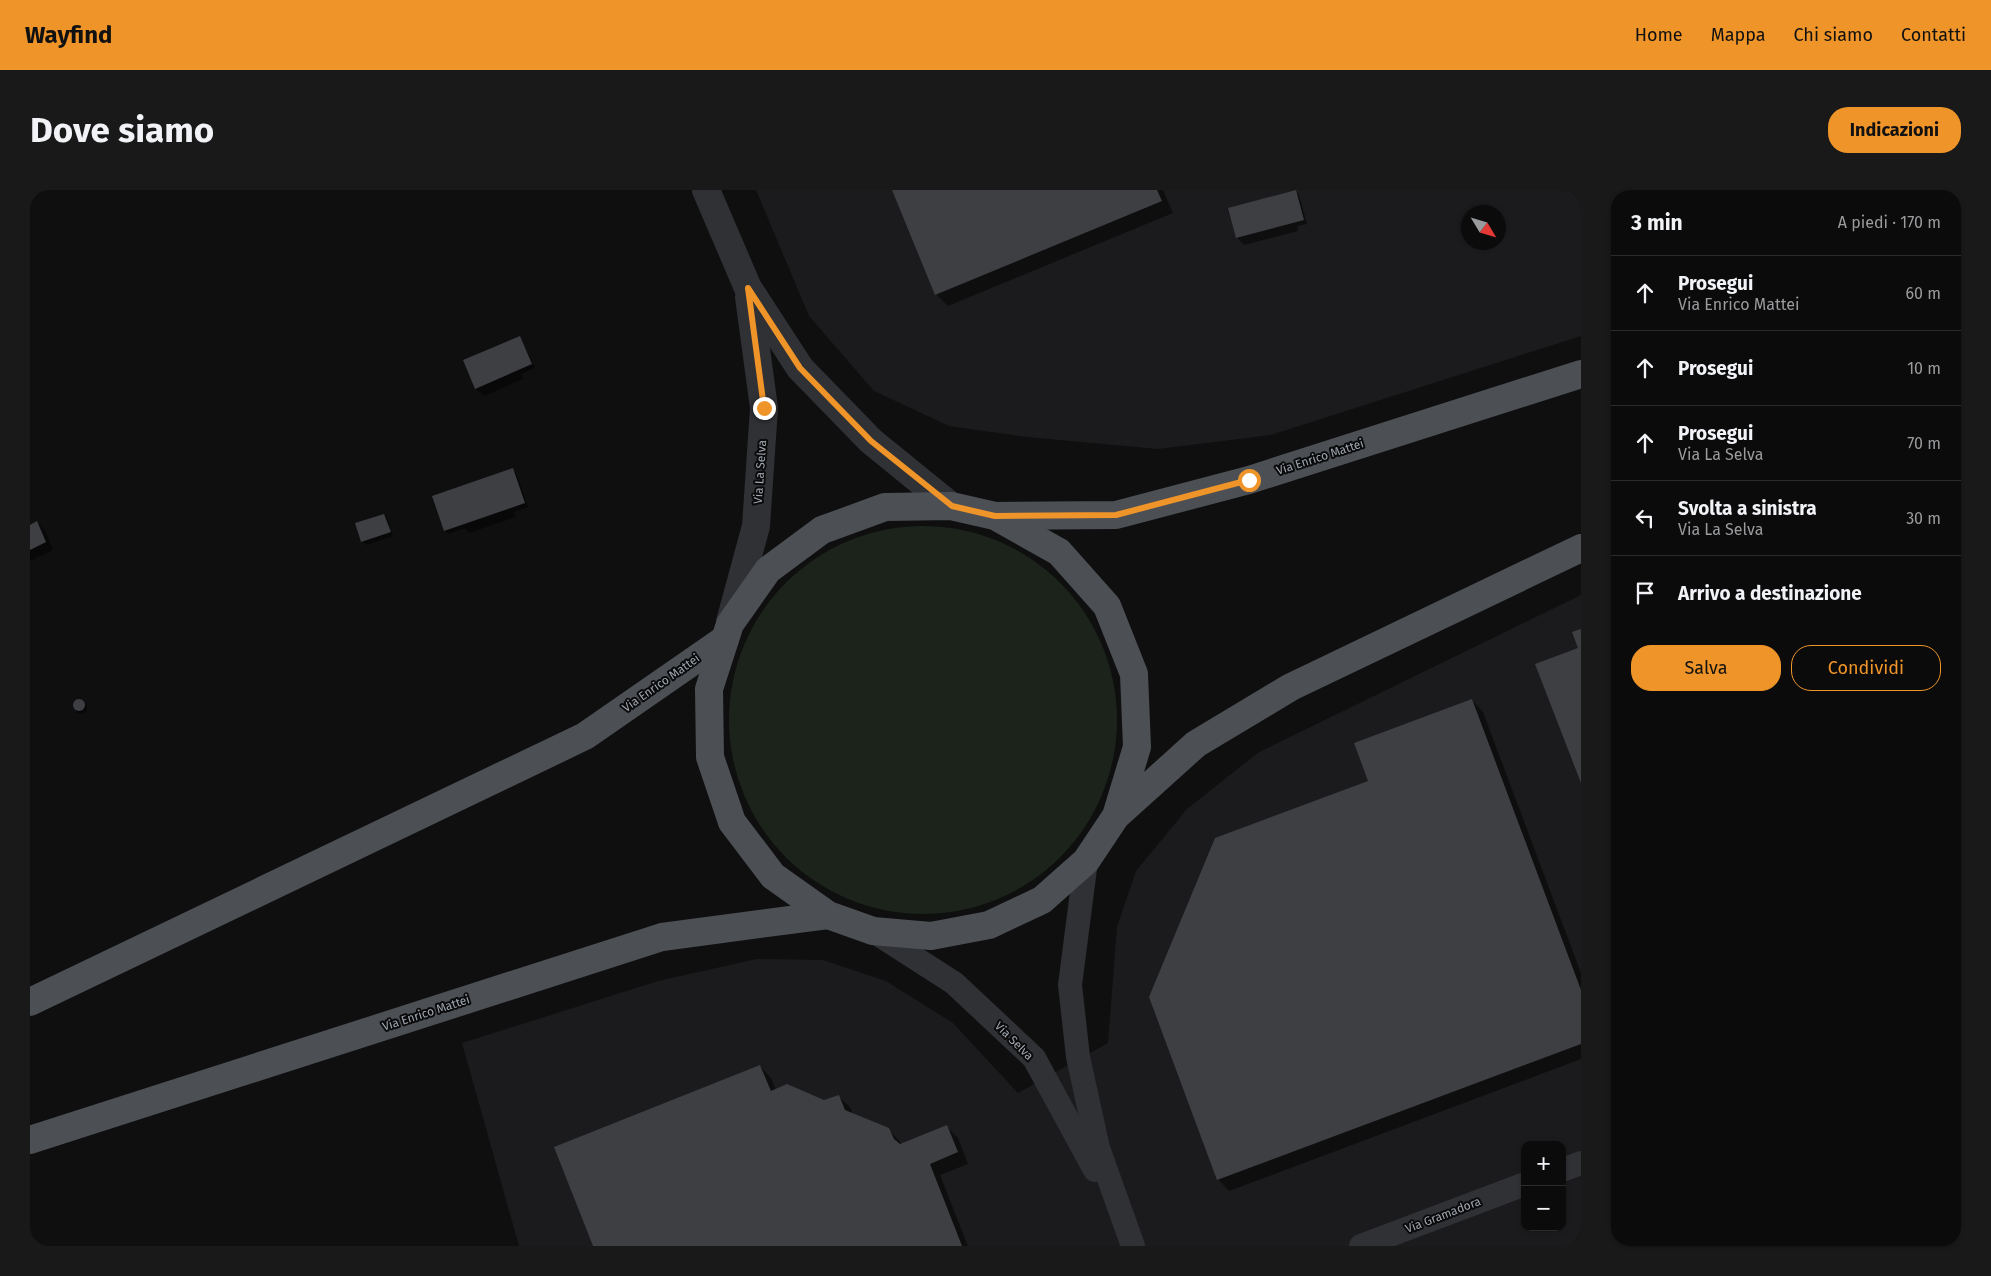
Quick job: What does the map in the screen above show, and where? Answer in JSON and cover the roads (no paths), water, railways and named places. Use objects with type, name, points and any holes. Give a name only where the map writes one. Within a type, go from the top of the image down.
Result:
[{"type":"main road","name":"Via Enrico Mattei","points":[[995,516],[1116,515],[1249,480],[1581,374]]},
{"type":"main road","points":[[1116,816],[1137,747],[1134,674],[1107,606],[1059,552],[995,516],[952,506],[885,507],[822,530],[768,570],[727,632],[709,689],[710,757],[732,822],[772,876],[828,915],[873,930],[931,936],[989,926],[1042,900],[1086,861],[1116,816],[1196,744],[1291,687],[1581,548]]},
{"type":"main road","name":"Via Enrico Mattei","points":[[36,995],[585,736],[727,632]]},
{"type":"main road","name":"Via Enrico Mattei","points":[[30,1140],[662,937],[828,915]]},
{"type":"street","name":"Via La Selva","points":[[706,190],[748,288],[800,368],[871,441],[952,506]]},
{"type":"street","name":"Via La Selva","points":[[727,632],[756,526],[764,408],[748,288]]},
{"type":"street","name":"Via Selva","points":[[1086,861],[1070,986],[1078,1057],[1094,1130],[1122,1219],[1133,1246]]},
{"type":"street","name":"Via Selva","points":[[873,930],[954,984],[1034,1058],[1122,1219]]},
{"type":"street","points":[[1566,1169],[1581,1163]]},
{"type":"street","name":"Via Gramadora","points":[[1361,1246],[1521,1186]]}]
